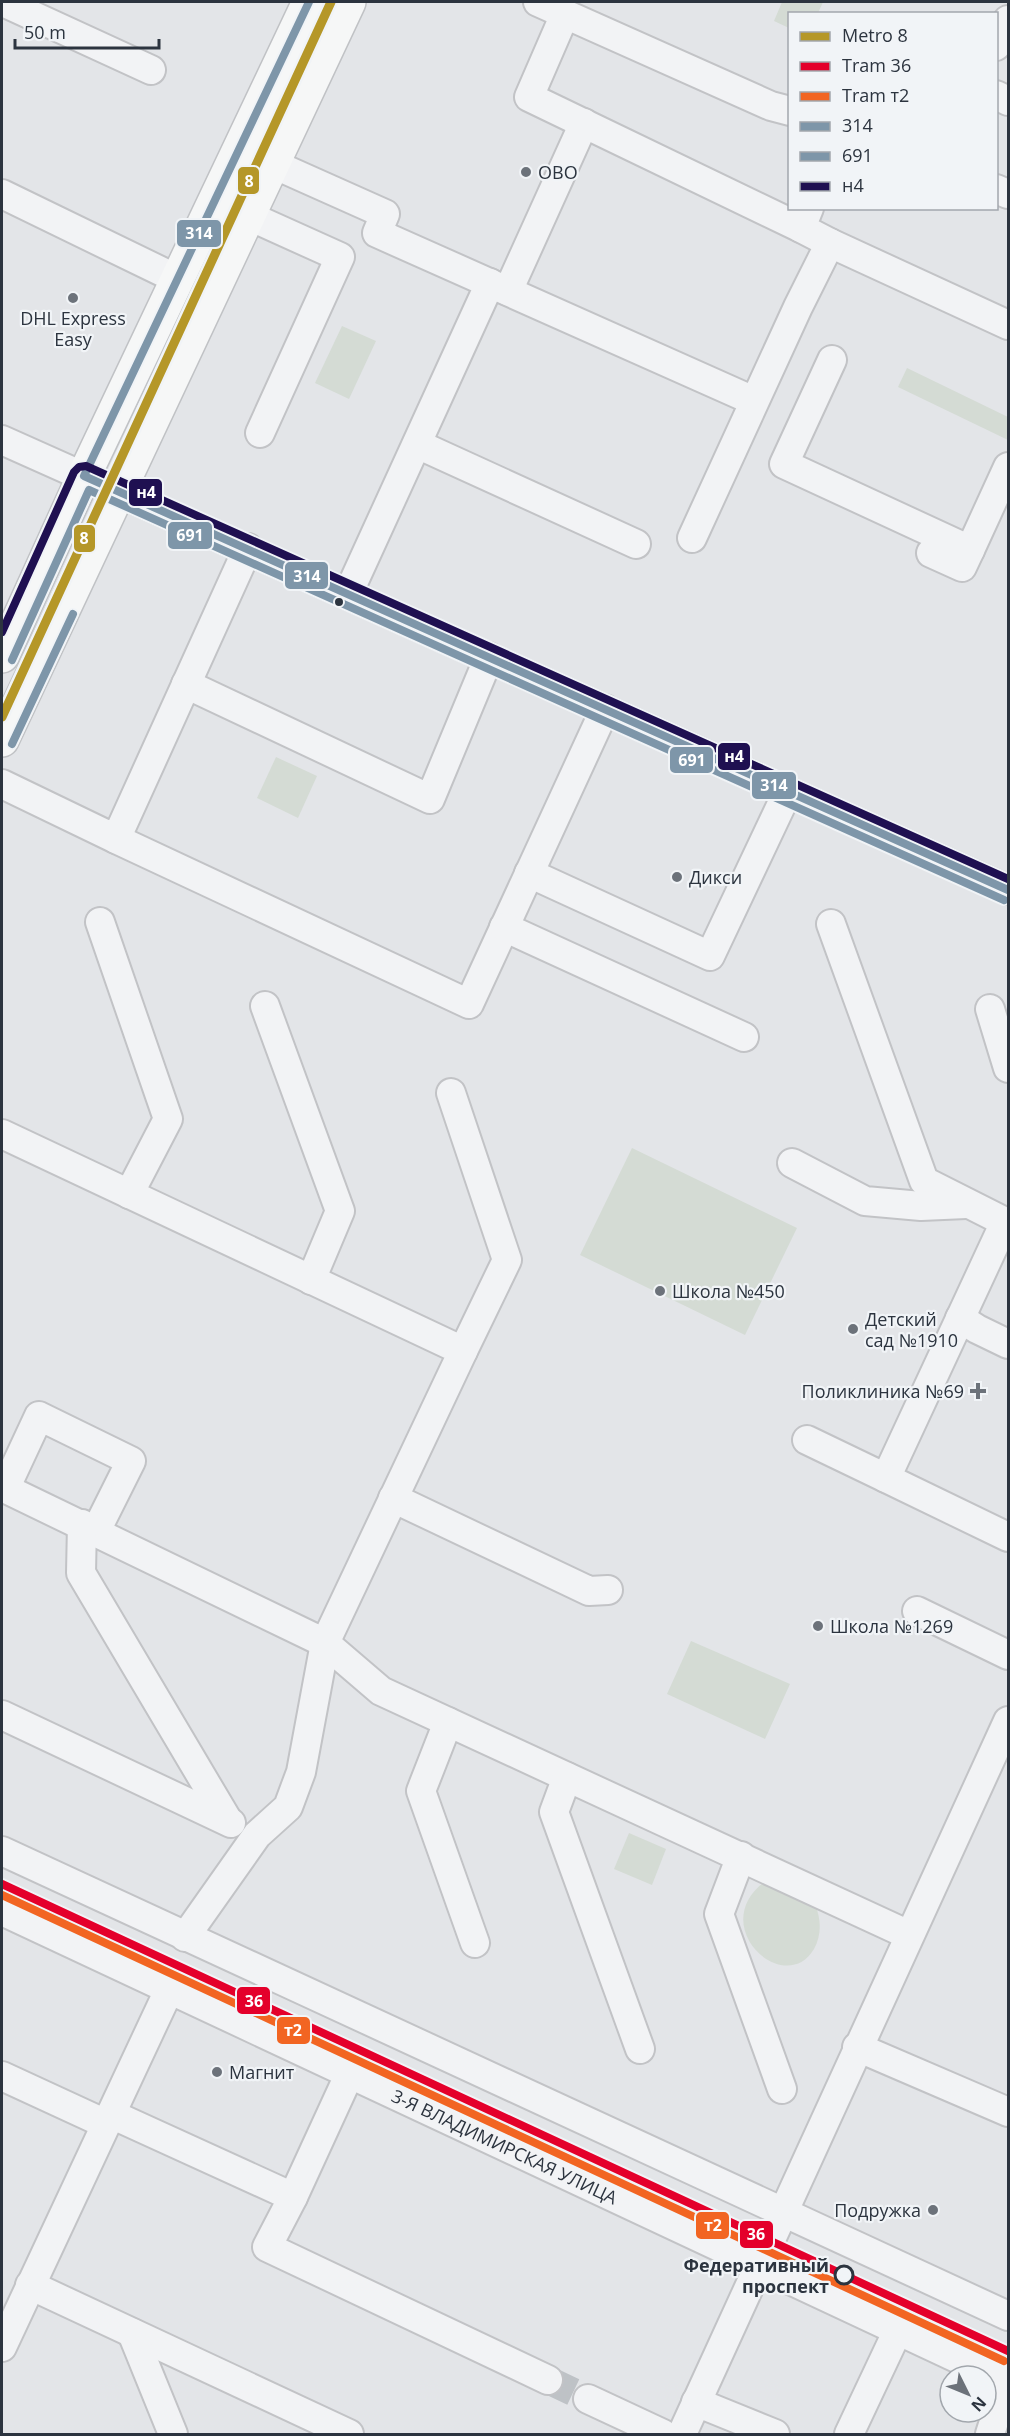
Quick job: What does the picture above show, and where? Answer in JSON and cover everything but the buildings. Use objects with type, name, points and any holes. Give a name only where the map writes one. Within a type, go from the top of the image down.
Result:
[{"type":"main road","points":[[2,656],[84,476],[309,2]]},
{"type":"main road","points":[[2,740],[349,2]]},
{"type":"street","points":[[3,2],[151,70]]},
{"type":"street","points":[[537,2],[771,106],[788,111]]},
{"type":"street","points":[[565,14],[529,97],[805,218],[830,243],[1008,325]]},
{"type":"street","points":[[998,42],[1008,20]]},
{"type":"street","points":[[348,594],[417,444],[584,123]]},
{"type":"street","points":[[273,164],[385,214],[377,232],[754,401]]},
{"type":"street","points":[[2,194],[179,280]]},
{"type":"street","points":[[249,216],[340,257],[260,433]]},
{"type":"street","points":[[692,538],[754,401],[830,243]]},
{"type":"street","points":[[832,360],[784,464],[970,550]]},
{"type":"street","points":[[2,440],[248,548],[1008,890]]},
{"type":"street","points":[[417,444],[636,544]]},
{"type":"street","points":[[931,553],[962,567],[1008,467]]},
{"type":"street","points":[[116,839],[248,548]]},
{"type":"street","points":[[186,684],[430,799],[489,657]]},
{"type":"street","points":[[2,784],[468,1004],[605,709]]},
{"type":"street","points":[[529,873],[710,956],[788,791]]},
{"type":"street","points":[[100,922],[168,1119],[129,1194]]},
{"type":"street","points":[[831,924],[924,1181],[1006,1223],[886,1478]]},
{"type":"street","points":[[504,927],[744,1037]]},
{"type":"street","points":[[265,1006],[340,1211],[311,1280]]},
{"type":"street","points":[[990,1009],[1008,1068]]},
{"type":"street","points":[[185,1937],[257,1835],[288,1806],[301,1772],[325,1643],[507,1260],[451,1093]]},
{"type":"street","points":[[2,1134],[463,1352]]},
{"type":"street","points":[[792,1163],[865,1201],[921,1206],[968,1204]]},
{"type":"street","points":[[960,1318],[1008,1344]]},
{"type":"street","points":[[228,1821],[81,1573],[89,1528],[131,1461],[39,1416],[3,1488],[89,1528],[325,1643],[381,1691],[909,1935]]},
{"type":"street","points":[[807,1440],[1008,1537]]},
{"type":"street","points":[[393,1498],[589,1591],[608,1590]]},
{"type":"street","points":[[917,1611],[1008,1655]]},
{"type":"street","points":[[2,1715],[257,1835]]},
{"type":"street","points":[[681,2434],[1008,1721]]},
{"type":"street","points":[[448,1722],[421,1791],[475,1943]]},
{"type":"street","points":[[567,1777],[554,1812],[640,2049]]},
{"type":"street","points":[[2,1851],[1008,2316]]},
{"type":"street","points":[[741,1856],[718,1914],[782,2089]]},
{"type":"street","name":"3-Я ВЛАДИМИРСКАЯ УЛИЦА","points":[[2,1911],[1008,2382]]},
{"type":"street","points":[[2,2347],[169,1990]]},
{"type":"street","points":[[857,2047],[1008,2112]]},
{"type":"street","points":[[349,2075],[293,2197],[267,2247],[548,2380]]},
{"type":"street","points":[[2,2076],[293,2197]]},
{"type":"street","points":[[30,2286],[132,2333],[299,2422],[350,2434]]},
{"type":"street","points":[[849,2434],[898,2330]]},
{"type":"street","points":[[132,2333],[173,2434]]},
{"type":"street","points":[[990,2434],[1008,2382]]},
{"type":"street","points":[[588,2399],[663,2434]]},
{"type":"street","points":[[696,2402],[776,2434]]},
{"type":"shaded area","points":[[782,2],[823,2],[818,12],[788,12],[788,28],[774,21]]},
{"type":"shaded area","points":[[342,326],[376,341],[349,399],[315,383]]},
{"type":"shaded area","points":[[907,368],[1008,417],[1008,440],[898,387]]},
{"type":"shaded area","points":[[276,757],[317,776],[298,818],[257,798]]},
{"type":"shaded area","points":[[632,1148],[797,1228],[745,1335],[580,1255]]},
{"type":"shaded area","points":[[691,1641],[790,1684],[765,1739],[667,1694]]},
{"type":"shaded area","points":[[629,1833],[666,1849],[652,1885],[614,1869]]},
{"type":"shaded area","points":[[764,1882],[815,1904],[819,1921],[818,1938],[814,1949],[801,1962],[786,1966],[770,1961],[756,1951],[747,1936],[743,1918],[748,1900]]},
{"type":"tunnel","points":[[548,2380],[588,2399]]},
{"type":"metro line","name":"8","points":[[2,717],[331,2]]},
{"type":"tram line","name":"36","points":[[2,1884],[1008,2351]]},
{"type":"tram line","name":"т2","points":[[2,1895],[1004,2361]]},
{"type":"transit line","name":"314","points":[[309,2],[84,476],[1008,890]]},
{"type":"transit line","name":"н4","points":[[2,632],[74,472],[79,467],[86,466],[1008,879]]},
{"type":"transit line","name":"691","points":[[12,660],[89,490],[1004,900]]},
{"type":"transit line","name":"н4","points":[[2,716],[53,606]]},
{"type":"transit line","name":"691","points":[[12,744],[73,614]]},
{"type":"place","name":"ОВО","points":[[526,172]]},
{"type":"place","name":"DHL Express Easy","points":[[73,298]]},
{"type":"place","name":"Дикси","points":[[677,877]]},
{"type":"place","name":"Школа №450","points":[[660,1291]]},
{"type":"place","name":"Детский сад №1910","points":[[853,1329]]},
{"type":"place","name":"Поликлиника №69","points":[[978,1391]]},
{"type":"place","name":"Школа №1269","points":[[818,1626]]},
{"type":"place","name":"Магнит","points":[[217,2072]]},
{"type":"place","name":"Подружка","points":[[933,2210]]},
{"type":"place","name":"Федеративный проспект","points":[[844,2275]]}]
